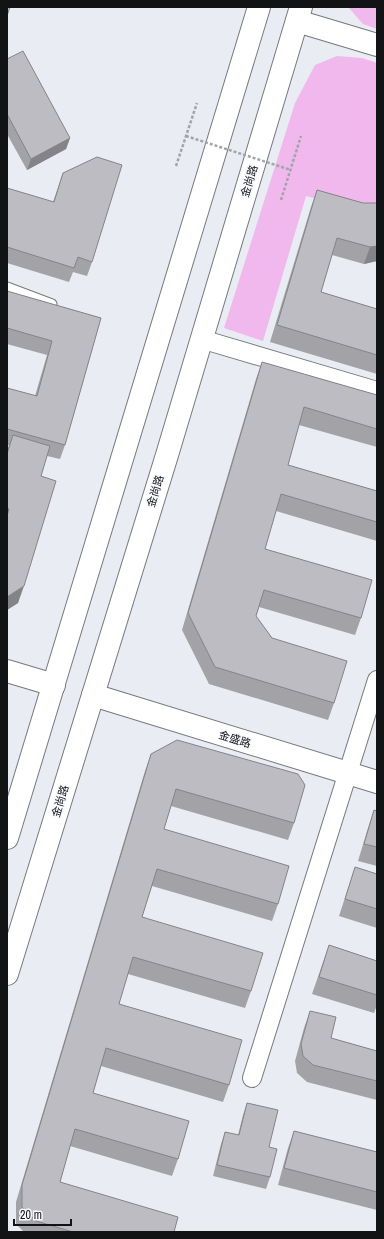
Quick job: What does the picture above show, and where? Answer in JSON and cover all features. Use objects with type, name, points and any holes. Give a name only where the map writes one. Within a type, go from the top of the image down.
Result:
[{"type":"main road","points":[[7,838],[259,7]]},
{"type":"main road","points":[[299,14],[377,45]]},
{"type":"main road","name":"金尚路","points":[[7,974],[93,696],[299,14]]},
{"type":"main road","points":[[7,671],[54,685]]},
{"type":"main road","name":"金盛路","points":[[93,696],[377,782]]},
{"type":"street","points":[[201,339],[377,391]]},
{"type":"street","points":[[252,1078],[377,680]]},
{"type":"lane","points":[[7,287],[52,304]]},
{"type":"path","points":[[176,166],[197,102]]},
{"type":"path","points":[[186,136],[290,170]]},
{"type":"path","points":[[281,200],[301,136]]},
{"type":"shaded area","points":[[348,7],[377,7],[377,29],[363,24]]},
{"type":"shaded area","points":[[337,56],[362,58],[377,63],[377,207],[354,209],[306,196],[263,341],[224,328],[295,103],[315,65]]},
{"type":"building","points":[[7,7],[10,7],[7,16]]},
{"type":"building","points":[[23,51],[70,138],[31,159],[7,114],[7,59]]},
{"type":"building","points":[[97,157],[122,165],[92,262],[78,257],[74,268],[7,247],[7,188],[54,202],[63,173]]},
{"type":"building","points":[[317,190],[363,203],[377,203],[377,246],[370,247],[337,238],[321,292],[377,309],[377,355],[277,325]]},
{"type":"building","points":[[7,291],[101,318],[65,445],[7,429],[7,388],[37,396],[52,341],[7,328]]},
{"type":"building","points":[[262,362],[377,395],[377,429],[304,407],[288,465],[377,491],[377,522],[281,494],[265,549],[372,580],[361,618],[264,590],[256,616],[272,638],[347,661],[334,703],[215,667],[188,613]]},
{"type":"building","points":[[13,435],[50,446],[41,476],[56,481],[24,586],[7,597],[7,516],[9,509],[7,508],[7,454]]},
{"type":"building","points":[[177,740],[298,774],[305,785],[294,823],[176,789],[164,829],[289,866],[278,904],[157,869],[142,917],[263,953],[251,991],[133,957],[119,1004],[242,1040],[229,1085],[106,1048],[93,1093],[189,1121],[178,1159],[75,1129],[60,1182],[178,1217],[174,1232],[73,1232],[36,1221],[22,1207],[22,1185],[151,754]]},
{"type":"building","points":[[374,810],[377,811],[377,847],[364,844]]},
{"type":"building","points":[[355,867],[377,874],[377,909],[345,899]]},
{"type":"building","points":[[329,945],[377,961],[377,995],[319,977]]},
{"type":"building","points":[[310,1011],[336,1017],[331,1038],[377,1051],[377,1081],[313,1065],[303,1056],[301,1044]]},
{"type":"building","points":[[247,1103],[278,1110],[269,1147],[277,1149],[270,1177],[217,1165],[225,1132],[239,1135]]},
{"type":"building","points":[[294,1131],[377,1152],[377,1192],[284,1168]]}]
